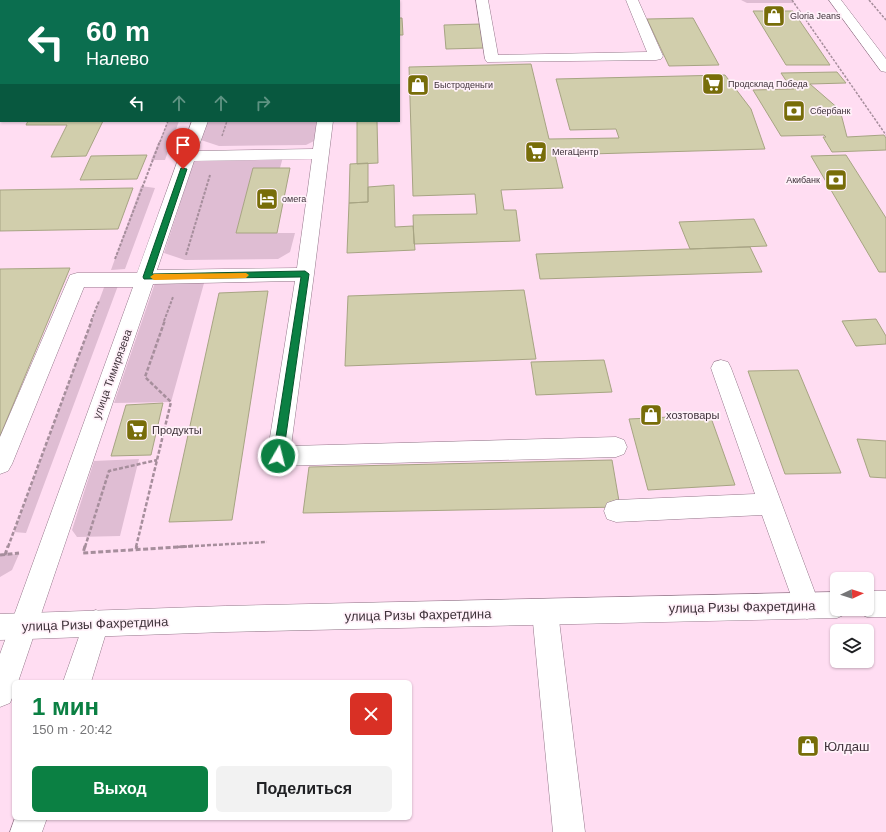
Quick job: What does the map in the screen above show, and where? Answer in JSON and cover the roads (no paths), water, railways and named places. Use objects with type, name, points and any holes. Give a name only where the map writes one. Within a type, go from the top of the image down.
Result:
[{"type":"main road","points":[[482,0],[492,59],[656,56],[632,0]]},
{"type":"main road","points":[[835,0],[886,68]]},
{"type":"main road","name":"улица Тимирязева","points":[[0,693],[11,627],[146,278],[200,122]]},
{"type":"main road","points":[[325,122],[305,274],[278,456],[616,447]]},
{"type":"main road","points":[[188,156],[320,154]]},
{"type":"main road","points":[[0,464],[78,280],[305,274]]},
{"type":"main road","points":[[721,368],[807,606]]},
{"type":"main road","points":[[616,511],[770,504]]},
{"type":"main road","points":[[874,604],[886,604]]},
{"type":"main road","name":"улица Ризы Фахретдина","points":[[11,627],[96,623],[830,605]]},
{"type":"main road","points":[[546,612],[569,832]]},
{"type":"main road","points":[[77,680],[96,623]]},
{"type":"main road","points":[[26,832],[30,820]]},
{"type":"place","name":"Gloria Jeans","points":[[774,16]]},
{"type":"place","name":"Продсклад Победа","points":[[713,84]]},
{"type":"place","name":"Быстроденьги","points":[[418,85]]},
{"type":"place","name":"Сбербанк","points":[[794,111]]},
{"type":"place","name":"МегаЦентр","points":[[536,152]]},
{"type":"place","name":"Акибанк","points":[[836,180]]},
{"type":"place","name":"омега","points":[[267,199]]},
{"type":"place","name":"хозтовары","points":[[651,415]]},
{"type":"place","name":"Продукты","points":[[137,430]]},
{"type":"place","name":"Юлдаш","points":[[808,746]]}]
